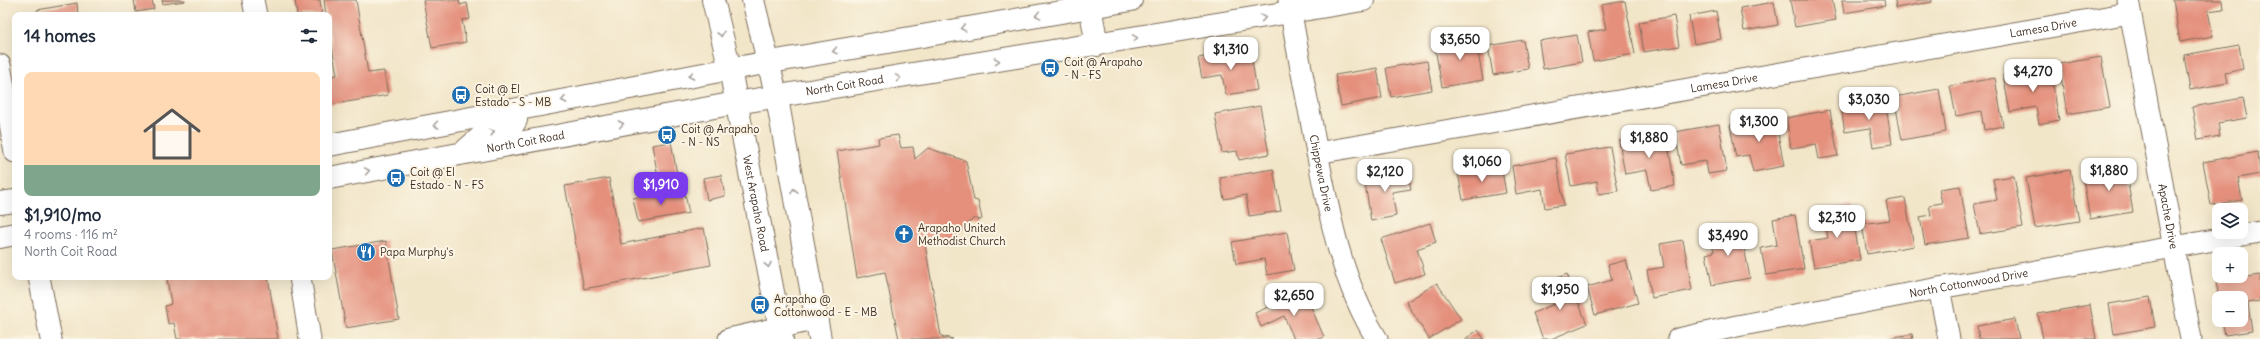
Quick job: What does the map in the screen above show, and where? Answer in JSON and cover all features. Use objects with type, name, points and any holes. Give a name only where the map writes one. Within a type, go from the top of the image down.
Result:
[{"type":"main road","name":"West Arapaho Road","points":[[713,0],[730,69],[781,334]]},
{"type":"main road","points":[[753,0],[770,62],[818,329]]},
{"type":"main road","points":[[332,144],[730,69],[1131,0]]},
{"type":"main road","name":"North Coit Road","points":[[332,177],[736,103],[777,98],[1097,45],[1290,7],[1362,0]]},
{"type":"main road","points":[[1090,6],[1097,45]]},
{"type":"main road","points":[[461,154],[483,135],[513,125],[516,120],[514,110]]},
{"type":"main road","points":[[0,203],[12,201]]},
{"type":"main road","points":[[0,237],[12,235]]},
{"type":"street","points":[[254,0],[256,12]]},
{"type":"street","name":"Lamesa Drive","points":[[1317,153],[2129,6]]},
{"type":"street","name":"Apache Drive","points":[[2129,6],[2192,339]]},
{"type":"street","name":"Chippewa Drive","points":[[1290,7],[1328,214],[1346,273],[1364,317],[1377,339]]},
{"type":"street","points":[[0,65],[12,135]]},
{"type":"street","name":"North Cottonwood Drive","points":[[1678,339],[1736,326],[1939,288],[2260,232]]},
{"type":"street","points":[[40,280],[51,339]]},
{"type":"street","points":[[300,280],[310,339]]},
{"type":"street","points":[[1939,288],[1949,339]]},
{"type":"street","points":[[729,339],[818,329]]},
{"type":"building","points":[[134,0],[152,0],[154,9],[136,12]]},
{"type":"building","points":[[162,0],[185,0],[185,1],[163,4]]},
{"type":"building","points":[[295,0],[320,0],[322,12],[297,12]]},
{"type":"building","points":[[324,0],[356,0],[368,73],[384,71],[388,95],[332,104],[332,76],[337,75],[332,47],[332,12],[326,12]]},
{"type":"building","points":[[423,0],[459,0],[460,5],[467,3],[470,19],[462,20],[466,42],[432,48]]},
{"type":"building","points":[[1790,0],[1832,0],[1836,20],[1795,27]]},
{"type":"building","points":[[1842,0],[1884,0],[1885,6],[1844,13]]},
{"type":"building","points":[[1895,0],[1932,0],[1932,2],[1896,8]]},
{"type":"building","points":[[2173,0],[2222,0],[2223,9],[2208,11],[2213,36],[2180,42]]},
{"type":"building","points":[[1625,1],[1635,54],[1593,61],[1588,32],[1606,29],[1601,5]]},
{"type":"building","points":[[1774,2],[1778,25],[1744,31],[1740,8]]},
{"type":"building","points":[[77,3],[78,12],[37,12],[37,10]]},
{"type":"building","points":[[1716,11],[1721,39],[1694,44],[1689,16]]},
{"type":"building","points":[[1674,16],[1679,46],[1644,52],[1639,22]]},
{"type":"building","points":[[1474,30],[1483,80],[1442,87],[1435,48],[1454,45],[1452,34]]},
{"type":"building","points":[[1577,35],[1582,62],[1543,69],[1539,41]]},
{"type":"building","points":[[1523,40],[1528,69],[1493,75],[1488,46]]},
{"type":"building","points":[[2239,45],[2243,69],[2225,73],[2227,83],[2190,90],[2184,55]]},
{"type":"building","points":[[1250,49],[1257,90],[1226,95],[1222,75],[1202,78],[1198,58]]},
{"type":"building","points":[[2101,57],[2110,107],[2067,114],[2059,64]]},
{"type":"building","points":[[1427,61],[1432,90],[1391,97],[1386,68]]},
{"type":"building","points":[[2050,67],[2059,120],[2039,124],[2036,107],[2010,112],[2003,75]]},
{"type":"building","points":[[1377,68],[1382,98],[1341,106],[1335,75]]},
{"type":"building","points":[[1995,78],[2003,126],[1984,130],[1981,111],[1956,116],[1950,86]]},
{"type":"building","points":[[1939,89],[1946,132],[1902,140],[1894,97]]},
{"type":"building","points":[[2243,98],[2247,118],[2218,123],[2220,136],[2198,140],[2192,107]]},
{"type":"building","points":[[1885,100],[1892,144],[1873,147],[1870,128],[1845,132],[1841,107]]},
{"type":"building","points":[[1260,106],[1269,154],[1239,160],[1237,151],[1222,153],[1215,114]]},
{"type":"building","points":[[1830,110],[1838,156],[1819,159],[1816,144],[1791,148],[1786,118]]},
{"type":"building","points":[[1775,117],[1784,166],[1753,172],[1749,155],[1736,157],[1730,125]]},
{"type":"building","points":[[1719,124],[1727,171],[1708,174],[1706,161],[1681,165],[1675,132]]},
{"type":"building","points":[[1666,133],[1675,186],[1651,190],[1647,170],[1625,174],[1619,141]]},
{"type":"building","name":"Arapaho United Methodist Church","points":[[898,135],[901,148],[913,147],[915,159],[928,148],[966,161],[974,200],[978,201],[982,219],[980,220],[974,218],[946,245],[927,237],[924,239],[941,336],[953,339],[899,339],[885,272],[857,278],[837,151],[879,144],[878,138]]},
{"type":"building","points":[[671,142],[678,179],[659,182],[652,145]]},
{"type":"building","points":[[1610,147],[1618,191],[1599,194],[1597,181],[1571,186],[1565,154]]},
{"type":"building","points":[[2258,152],[2260,174],[2238,178],[2242,200],[2212,203],[2211,205],[2203,162]]},
{"type":"building","points":[[1556,158],[1564,205],[1545,208],[1542,189],[1516,194],[1512,166]]},
{"type":"building","points":[[2124,161],[2133,212],[2090,219],[2083,179],[2106,175],[2104,165]]},
{"type":"building","points":[[1501,165],[1506,193],[1463,200],[1458,173]]},
{"type":"building","points":[[1273,169],[1281,211],[1249,216],[1246,195],[1224,199],[1220,178]]},
{"type":"building","points":[[1407,169],[1411,189],[1392,192],[1396,216],[1371,221],[1364,177]]},
{"type":"building","points":[[2070,170],[2079,221],[2035,228],[2026,178]]},
{"type":"building","points":[[721,175],[725,196],[707,200],[703,178]]},
{"type":"building","points":[[2014,176],[2023,227],[1980,234],[1974,204],[1997,200],[1993,179]]},
{"type":"building","points":[[609,178],[621,244],[704,228],[711,265],[584,289],[565,186]]},
{"type":"building","points":[[1960,186],[1969,238],[1925,245],[1920,217],[1931,215],[1929,205],[1942,203],[1939,189]]},
{"type":"building","points":[[684,189],[689,213],[638,222],[633,198]]},
{"type":"building","points":[[1905,198],[1914,246],[1867,254],[1862,224],[1890,220],[1886,201]]},
{"type":"building","points":[[1851,205],[1860,260],[1814,267],[1809,241],[1828,238],[1823,209]]},
{"type":"building","points":[[1795,215],[1804,269],[1766,275],[1761,248],[1777,245],[1773,219]]},
{"type":"building","points":[[1430,223],[1436,242],[1417,249],[1425,274],[1395,283],[1381,239]]},
{"type":"building","points":[[1740,226],[1750,278],[1712,285],[1706,254],[1714,252],[1710,231]]},
{"type":"building","points":[[1287,232],[1294,270],[1267,275],[1264,259],[1236,264],[1232,242]]},
{"type":"building","points":[[1683,240],[1692,290],[1652,298],[1647,270],[1664,267],[1660,244]]},
{"type":"building","points":[[386,241],[399,319],[346,328],[332,250]]},
{"type":"building","points":[[1626,260],[1638,303],[1595,315],[1587,287],[1612,280],[1608,265]]},
{"type":"building","points":[[1567,274],[1587,324],[1551,339],[1543,339],[1533,313],[1557,303],[1548,282]]},
{"type":"building","points":[[2260,275],[2260,301],[2248,303],[2248,291],[2218,291],[2216,283],[2248,283],[2248,277]]},
{"type":"building","points":[[167,280],[268,280],[278,339],[177,339],[174,323],[168,324],[165,306],[171,304]]},
{"type":"building","points":[[1437,283],[1461,319],[1429,339],[1406,302]]},
{"type":"building","points":[[1304,291],[1324,337],[1320,339],[1294,339],[1284,316],[1261,327],[1255,313]]},
{"type":"building","points":[[2150,297],[2155,327],[2114,334],[2109,304]]},
{"type":"building","points":[[2248,303],[2252,331],[2225,335],[2223,327],[2248,327]]},
{"type":"building","points":[[2090,305],[2096,339],[2043,339],[2038,314]]},
{"type":"building","points":[[2015,319],[2019,339],[1979,339],[1977,326]]},
{"type":"building","points":[[1478,330],[1484,339],[1465,339]]},
{"type":"building","points":[[1912,334],[1913,339],[1889,339],[1889,338]]},
{"type":"place","name":"Coit @ Arapaho - N - FS","points":[[1050,68]]},
{"type":"place","name":"Coit @ El Estado - S - MB","points":[[461,95]]},
{"type":"place","name":"Coit @ Arapaho - N - NS","points":[[667,135]]},
{"type":"place","name":"Coit @ El Estado - N - FS","points":[[396,178]]},
{"type":"place","name":"Arapaho United Methodist Church","points":[[904,234]]},
{"type":"place","name":"Papa Murphy's","points":[[366,252]]},
{"type":"place","name":"Arapaho @ Cottonwood - E - MB","points":[[760,305]]}]
